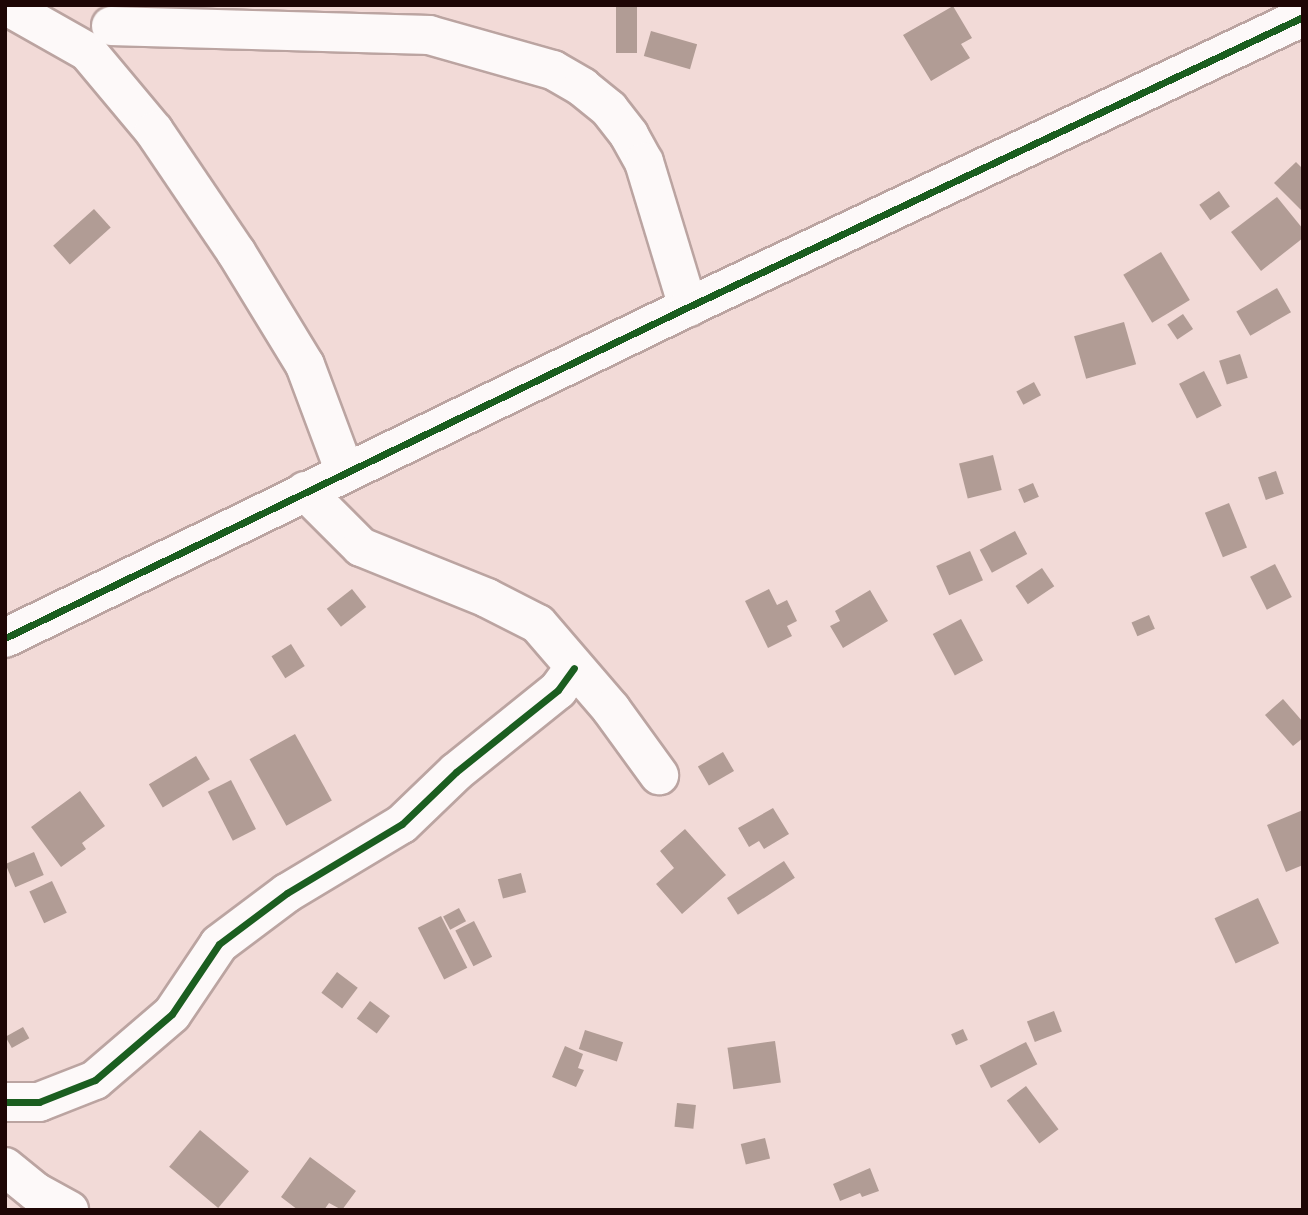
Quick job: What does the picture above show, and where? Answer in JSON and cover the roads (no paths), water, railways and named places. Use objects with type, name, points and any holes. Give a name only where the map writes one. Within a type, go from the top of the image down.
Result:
[{"type":"street","points":[[5,5],[88,52],[154,131],[236,252],[305,365],[345,472]]},
{"type":"street","points":[[154,131],[106,16],[429,35],[553,70],[582,87],[609,109],[629,135],[644,162],[688,307]]},
{"type":"street","points":[[5,638],[688,307],[1303,17]]},
{"type":"street","points":[[305,491],[362,547],[487,598],[538,624],[611,709],[659,775]]},
{"type":"street","points":[[5,1102],[39,1102],[95,1080],[172,1014],[219,944],[287,893],[402,824],[456,772],[558,690],[574,668]]},
{"type":"street","points":[[5,1167],[36,1192],[69,1210]]}]
